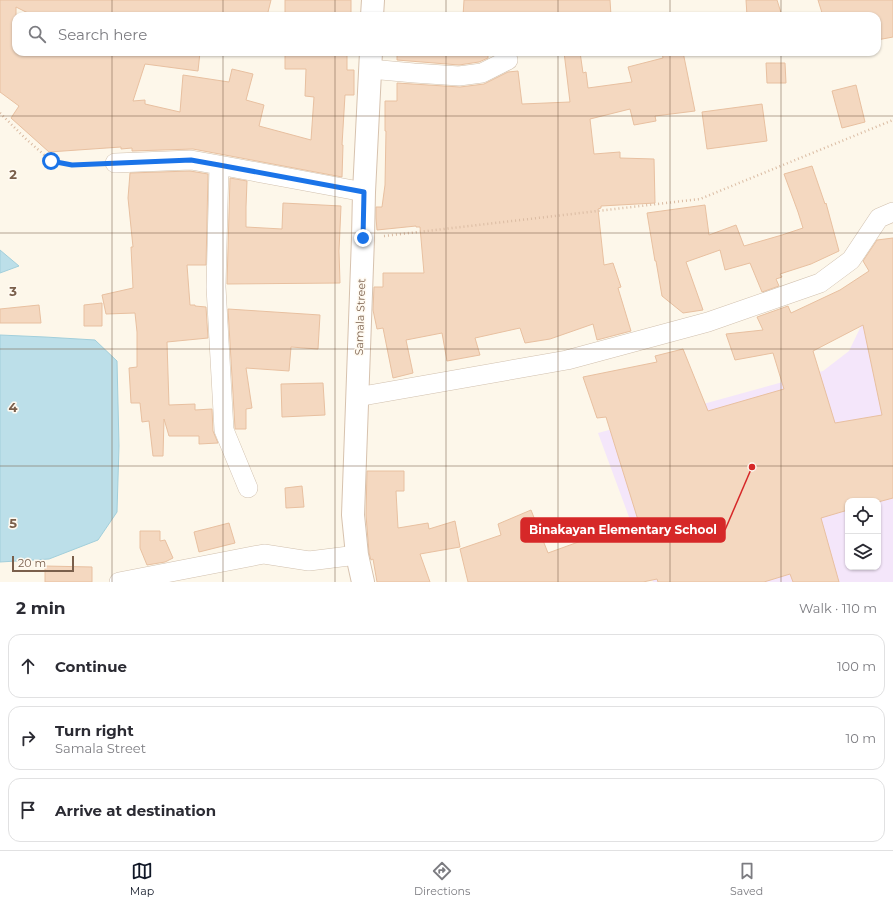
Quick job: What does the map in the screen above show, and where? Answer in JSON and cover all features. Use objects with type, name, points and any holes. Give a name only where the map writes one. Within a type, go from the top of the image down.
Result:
[{"type":"street","points":[[372,12],[373,0]]},
{"type":"street","points":[[370,60],[414,73],[459,76],[482,73],[508,60]]},
{"type":"street","name":"Samala Street","points":[[363,582],[357,555],[352,515],[370,60]]},
{"type":"street","points":[[115,163],[191,160],[364,192]]},
{"type":"street","points":[[219,165],[216,287],[224,430],[248,488]]},
{"type":"street","points":[[356,397],[567,360],[708,322],[820,283],[851,260],[879,218],[893,212]]},
{"type":"street","points":[[119,582],[264,554],[309,561],[357,555]]},
{"type":"path","points":[[0,113],[51,161],[72,165],[115,163]]},
{"type":"path","points":[[363,238],[700,199],[893,120]]},
{"type":"shaded area","points":[[893,317],[893,582],[653,582],[598,433],[823,371],[849,351],[862,324]]},
{"type":"water","points":[[0,250],[19,266],[0,273]]},
{"type":"water","points":[[0,335],[95,340],[117,361],[119,446],[117,512],[98,540],[49,559],[0,562]]},
{"type":"building","points":[[0,0],[271,0],[268,12],[26,12],[16,7],[16,12],[12,12],[12,56],[200,56],[198,71],[145,64],[133,101],[145,100],[145,104],[180,112],[183,75],[229,82],[232,69],[253,74],[246,100],[264,105],[259,126],[311,140],[314,97],[305,96],[306,69],[285,69],[285,56],[347,56],[347,70],[354,70],[354,95],[345,95],[342,177],[193,149],[132,151],[132,148],[121,149],[121,147],[49,152],[11,118],[19,106],[0,92]]},
{"type":"building","points":[[285,0],[351,0],[351,12],[285,12]]},
{"type":"building","points":[[464,0],[610,0],[611,12],[463,12]]},
{"type":"building","points":[[746,0],[777,0],[781,12],[747,12]]},
{"type":"building","points":[[818,0],[893,0],[893,37],[881,39],[881,12],[822,12]]},
{"type":"building","points":[[397,56],[488,56],[488,58],[479,62],[459,65],[397,60]]},
{"type":"building","points":[[564,56],[581,56],[583,73],[586,72],[588,88],[632,82],[628,67],[663,58],[663,56],[684,56],[695,111],[655,116],[656,121],[634,125],[630,109],[590,119],[594,154],[620,152],[620,158],[654,159],[655,203],[601,206],[601,208],[598,209],[604,265],[613,263],[621,287],[618,288],[631,331],[597,340],[593,324],[550,339],[525,343],[520,328],[475,338],[480,355],[447,361],[442,333],[406,340],[413,373],[393,378],[383,328],[377,329],[373,310],[374,287],[383,287],[383,273],[424,273],[420,227],[416,226],[377,230],[376,207],[382,207],[385,185],[385,101],[397,101],[397,83],[460,87],[484,84],[508,72],[518,71],[522,104],[570,102]]},
{"type":"building","points":[[766,63],[785,63],[786,83],[767,83]]},
{"type":"building","points":[[856,85],[865,122],[842,128],[832,91]]},
{"type":"building","points":[[762,104],[767,141],[707,149],[702,112]]},
{"type":"building","points":[[812,166],[825,204],[826,203],[839,251],[811,264],[780,274],[782,277],[776,279],[779,286],[762,292],[750,263],[725,270],[720,250],[686,262],[703,310],[683,313],[662,296],[647,213],[705,205],[709,235],[736,225],[744,246],[803,228],[784,174]]},
{"type":"building","points":[[190,171],[208,174],[206,265],[187,265],[190,305],[206,307],[208,338],[167,342],[169,405],[195,404],[195,410],[212,409],[213,431],[218,443],[199,444],[199,436],[169,436],[164,419],[163,456],[153,456],[149,421],[142,422],[140,403],[131,403],[129,368],[137,367],[137,332],[135,313],[106,314],[102,295],[133,288],[131,247],[133,247],[128,198],[130,173]]},
{"type":"building","points":[[230,178],[247,181],[246,227],[282,229],[283,203],[341,206],[339,251],[340,283],[227,284]]},
{"type":"building","points":[[893,238],[893,498],[881,501],[881,498],[845,498],[845,511],[821,518],[839,582],[793,582],[790,574],[764,582],[658,582],[657,579],[643,582],[468,582],[460,549],[501,535],[498,524],[531,510],[548,553],[592,537],[590,532],[638,520],[606,417],[597,418],[583,377],[657,362],[655,356],[683,349],[708,411],[784,389],[773,353],[735,360],[726,334],[763,330],[757,317],[788,306],[791,313],[840,290],[869,271],[863,261],[877,240]],"holes":[[[863,325],[882,415],[835,423],[813,351]]]},
{"type":"building","points":[[102,303],[102,326],[84,326],[84,305]]},
{"type":"building","points":[[39,305],[41,323],[0,323],[0,309]]},
{"type":"building","points":[[228,309],[320,315],[318,349],[291,347],[289,371],[246,368],[252,408],[246,409],[246,429],[235,429]]},
{"type":"building","points":[[323,383],[325,415],[282,417],[281,384]]},
{"type":"building","points":[[367,471],[404,471],[404,491],[396,491],[398,528],[428,523],[429,529],[455,521],[460,547],[420,554],[430,582],[377,582],[373,559],[371,560],[369,553],[366,515]]},
{"type":"building","points":[[302,486],[304,507],[286,508],[285,488]]},
{"type":"building","points":[[229,523],[235,543],[199,552],[194,532]]},
{"type":"building","points":[[140,531],[160,531],[160,541],[165,540],[173,558],[165,562],[147,565],[140,548]]},
{"type":"building","points":[[45,566],[92,567],[92,582],[45,582]]},
{"type":"place","name":"Binakayan Elementary School","points":[[752,467]]},
{"type":"route","points":[[51,161],[72,165],[191,160],[364,192],[363,238]]}]
